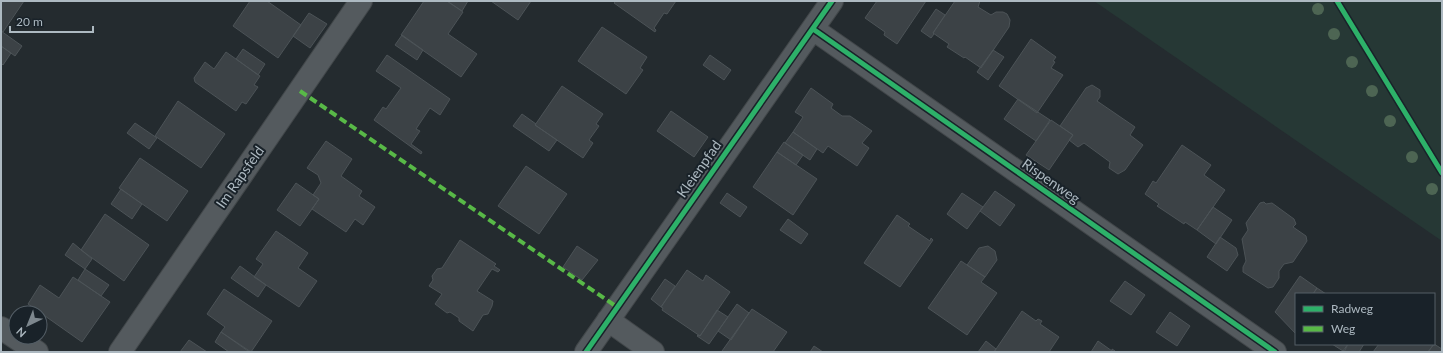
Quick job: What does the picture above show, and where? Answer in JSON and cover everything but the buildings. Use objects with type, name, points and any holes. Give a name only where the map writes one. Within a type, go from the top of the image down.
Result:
[{"type":"street","name":"Im Rapsfeld","points":[[120,352],[361,1]]},
{"type":"street","name":"Kleienpfad","points":[[586,352],[832,1]]},
{"type":"street","name":"Rispenweg","points":[[813,29],[1275,352]]},
{"type":"street","points":[[608,320],[653,352]]},
{"type":"street","points":[[1,328],[37,352]]},
{"type":"green space","points":[[1094,1],[1442,1],[1442,241]]},
{"type":"marked path","points":[[300,91],[617,307]]},
{"type":"cycle path","points":[[586,352],[832,1]]},
{"type":"cycle path","points":[[1337,1],[1442,173]]},
{"type":"cycle path","points":[[813,29],[1275,352]]}]
